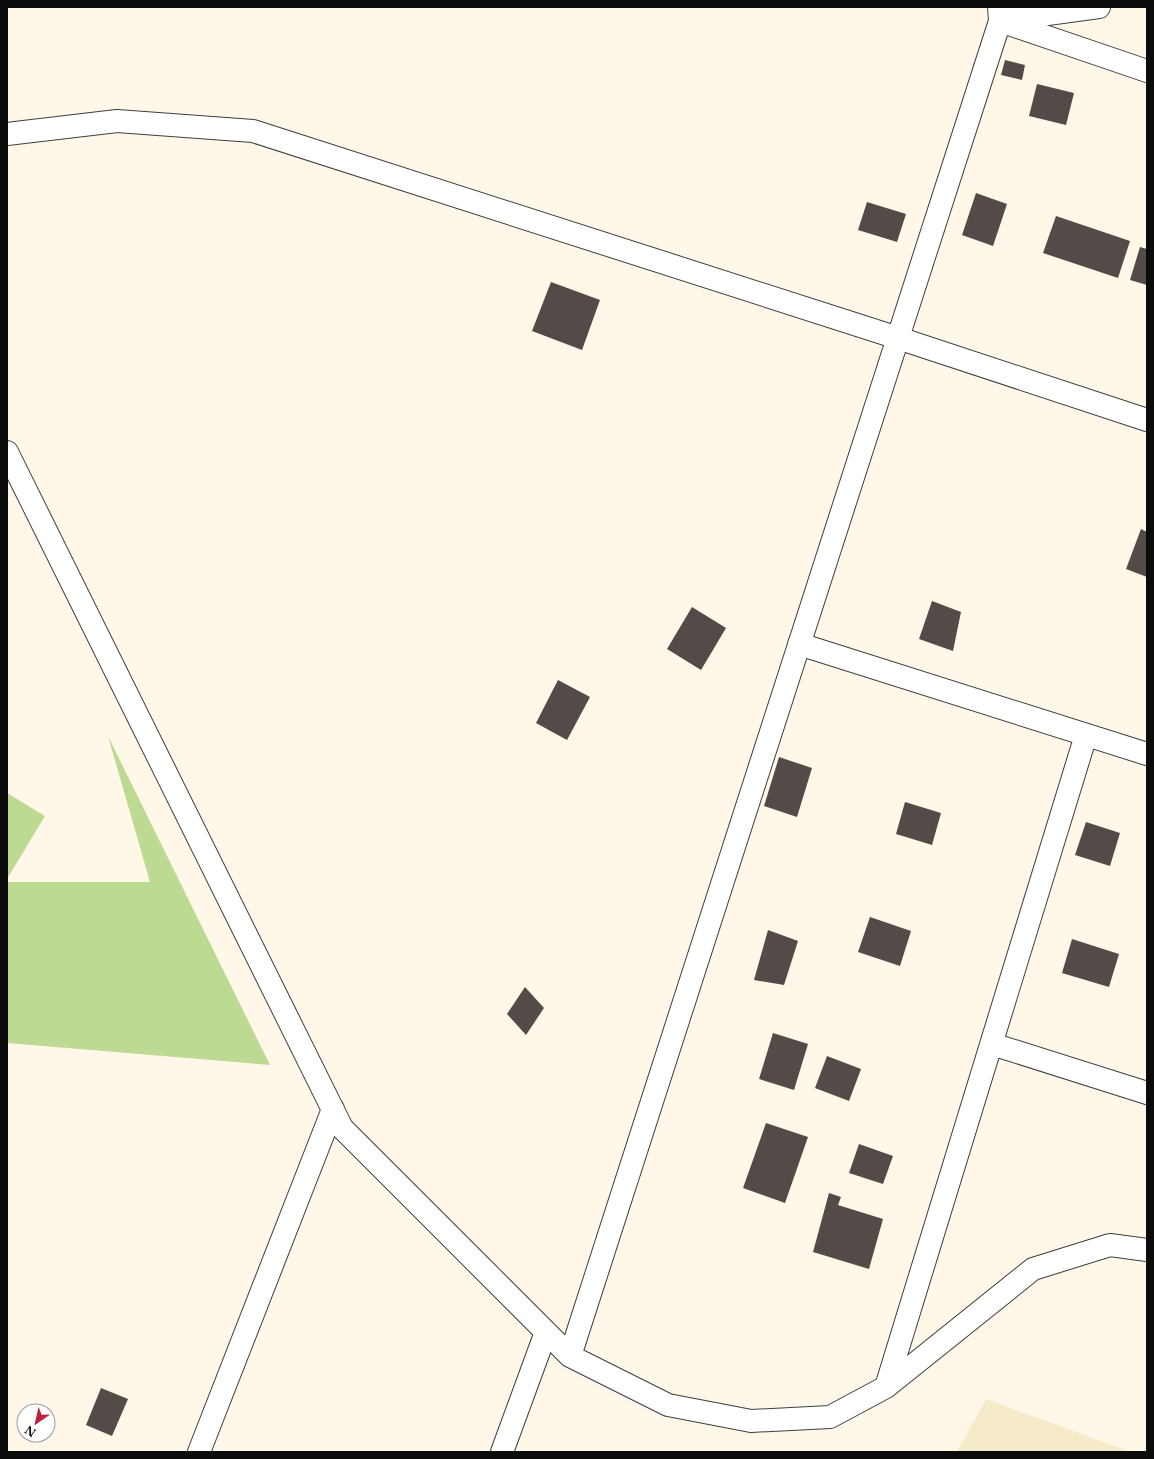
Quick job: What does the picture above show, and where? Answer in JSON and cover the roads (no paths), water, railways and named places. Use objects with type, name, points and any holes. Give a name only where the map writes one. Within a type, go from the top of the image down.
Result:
[{"type":"street","points":[[999,14],[1099,7]]},
{"type":"street","points":[[999,14],[1147,71]]},
{"type":"street","points":[[570,1356],[898,338],[999,14]]},
{"type":"street","points":[[7,134],[117,121],[253,131],[898,338],[1147,420]]},
{"type":"street","points":[[7,452],[342,1128],[570,1356],[668,1405],[751,1421],[830,1417],[886,1387],[1033,1269],[1110,1244],[1147,1250]]},
{"type":"street","points":[[799,644],[1147,754]]},
{"type":"street","points":[[886,1387],[1086,735]]},
{"type":"street","points":[[992,1044],[1147,1093]]},
{"type":"street","points":[[198,1452],[333,1109]]},
{"type":"street","points":[[502,1452],[546,1332]]}]
